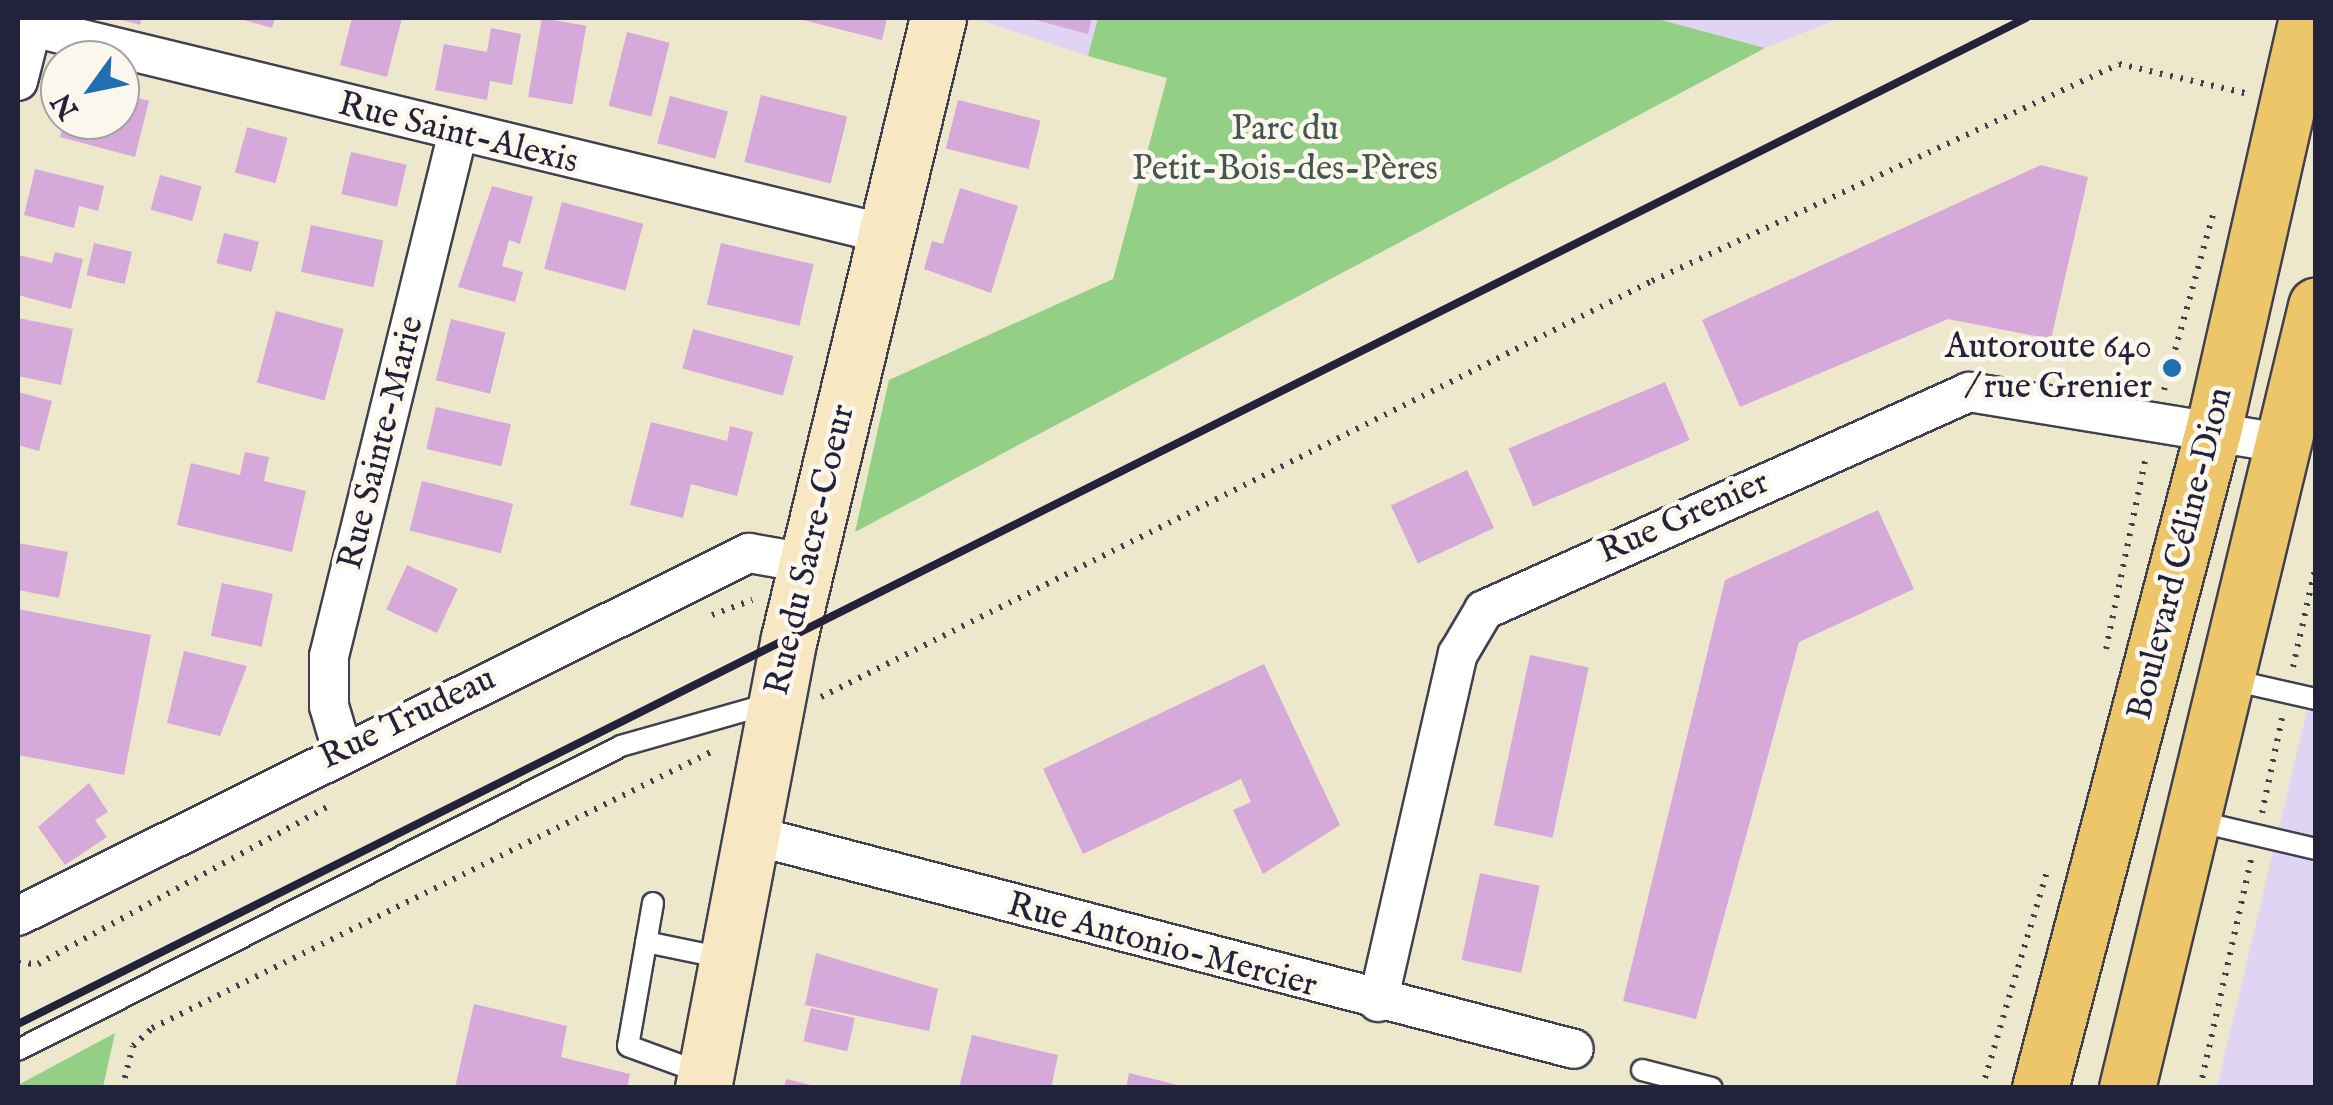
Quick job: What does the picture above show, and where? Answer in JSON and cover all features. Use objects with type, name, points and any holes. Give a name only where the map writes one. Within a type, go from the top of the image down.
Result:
[{"type":"main road","name":"Boulevard Céline-Dion","points":[[2040,1088],[2214,427],[2307,18]]},
{"type":"main road","name":"Boulevard Céline-Dion","points":[[2126,1088],[2316,306]]},
{"type":"street","name":"Rue du Sacre-Coeur","points":[[705,1081],[752,835],[792,703],[806,563],[938,18]]},
{"type":"street","name":"Rue Saint-Alexis","points":[[33,22],[458,136],[886,234]]},
{"type":"street","points":[[18,81],[33,22]]},
{"type":"street","name":"Rue Sainte-Marie","points":[[342,750],[328,706],[329,656],[458,136]]},
{"type":"street","name":"Rue Grenier","points":[[1378,1002],[1458,654],[1477,615],[1955,395],[2154,417],[2282,443]]},
{"type":"street","name":"Rue Trudeau","points":[[18,916],[342,750],[749,553],[806,563]]},
{"type":"street","name":"Rue Antonio-Mercier","points":[[752,835],[1378,1002],[1574,1049]]},
{"type":"lane","points":[[2225,679],[2316,699]]},
{"type":"lane","points":[[18,1050],[621,746],[792,703]]},
{"type":"lane","points":[[2191,820],[2316,849]]},
{"type":"lane","points":[[654,903],[628,1046],[705,1081]]},
{"type":"lane","points":[[646,942],[728,959]]},
{"type":"lane","points":[[1642,1070],[1712,1088]]},
{"type":"path","points":[[792,703],[1652,281],[2119,64],[2245,93],[2240,112]]},
{"type":"path","points":[[2102,668],[2154,417],[2216,203]]},
{"type":"path","points":[[122,1088],[132,1046],[152,1028],[723,746]]},
{"type":"path","points":[[1982,1088],[2052,854]]},
{"type":"shaded area","points":[[973,18],[1098,18],[1088,56]]},
{"type":"shaded area","points":[[1654,18],[1841,18],[1765,48]]},
{"type":"shaded area","points":[[2315,677],[2315,1087],[2217,1087]]},
{"type":"green space","name":"Parc du Petit-Bois-des-Pères","points":[[1098,18],[1654,18],[1765,48],[855,532],[889,380],[1113,279],[1167,78],[1088,56]]},
{"type":"green space","points":[[115,1033],[103,1087],[18,1087],[18,1085]]},
{"type":"building","points":[[115,18],[142,18],[140,25]]},
{"type":"building","points":[[237,18],[275,18],[272,28]]},
{"type":"building","points":[[352,18],[402,18],[387,77],[340,65]]},
{"type":"building","points":[[542,18],[586,26],[572,105],[528,97]]},
{"type":"building","points":[[795,18],[887,18],[882,40]]},
{"type":"building","points":[[1028,18],[1092,18],[1088,34]]},
{"type":"building","points":[[491,28],[521,34],[512,85],[490,81],[487,100],[435,90],[444,44],[487,52]]},
{"type":"building","points":[[627,32],[670,43],[651,116],[609,106]]},
{"type":"building","points":[[761,95],[847,117],[831,183],[744,162]]},
{"type":"building","points":[[670,96],[728,112],[715,159],[657,143]]},
{"type":"building","points":[[140,99],[149,101],[140,137]]},
{"type":"building","points":[[958,100],[1040,121],[1028,169],[946,149]]},
{"type":"building","points":[[247,127],[288,138],[275,183],[235,172]]},
{"type":"building","points":[[71,140],[139,140],[135,157]]},
{"type":"building","points":[[351,152],[407,165],[397,207],[341,194]]},
{"type":"building","points":[[2041,165],[2088,177],[2051,339],[1948,319],[1740,407],[1702,320]]},
{"type":"building","points":[[35,169],[104,186],[98,211],[79,206],[74,228],[24,215]]},
{"type":"building","points":[[160,175],[202,186],[192,221],[151,210]]},
{"type":"building","points":[[492,186],[533,197],[520,244],[509,240],[502,266],[523,272],[515,302],[458,287]]},
{"type":"building","points":[[960,188],[1018,206],[991,293],[924,269],[932,241],[943,244]]},
{"type":"building","points":[[562,202],[643,224],[625,290],[544,269]]},
{"type":"building","points":[[311,225],[383,240],[373,287],[301,272]]},
{"type":"building","points":[[224,233],[259,242],[251,272],[217,263]]},
{"type":"building","points":[[94,243],[132,252],[125,284],[87,275]]},
{"type":"building","points":[[721,243],[814,264],[799,326],[707,304]]},
{"type":"building","points":[[55,252],[83,259],[71,309],[18,295],[18,255],[52,263]]},
{"type":"building","points":[[276,311],[344,329],[324,401],[257,382]]},
{"type":"building","points":[[18,318],[73,329],[61,385],[18,376]]},
{"type":"building","points":[[451,319],[505,333],[490,394],[436,380]]},
{"type":"building","points":[[693,329],[793,356],[783,396],[682,369]]},
{"type":"building","points":[[1665,382],[1690,440],[1533,506],[1509,448]]},
{"type":"building","points":[[18,392],[52,401],[39,451],[18,445]]},
{"type":"building","points":[[436,407],[511,424],[501,466],[426,449]]},
{"type":"building","points":[[651,422],[727,441],[730,426],[753,432],[737,496],[691,484],[683,518],[630,505]]},
{"type":"building","points":[[245,452],[269,457],[264,481],[306,491],[292,552],[177,525],[191,463],[240,475]]},
{"type":"building","points":[[1467,470],[1494,528],[1418,564],[1391,505]]},
{"type":"building","points":[[422,481],[513,504],[501,553],[410,530]]},
{"type":"building","points":[[1878,510],[1914,589],[1799,642],[1696,1019],[1623,1001],[1725,580]]},
{"type":"building","points":[[18,543],[68,552],[59,598],[18,590]]},
{"type":"building","points":[[407,565],[458,589],[437,633],[386,609]]},
{"type":"building","points":[[222,583],[273,594],[262,647],[211,636]]},
{"type":"building","points":[[18,609],[151,635],[124,775],[18,755]]},
{"type":"building","points":[[184,651],[247,666],[220,736],[167,723]]},
{"type":"building","points":[[1530,655],[1589,667],[1553,838],[1494,825]]},
{"type":"building","points":[[1264,664],[1340,825],[1263,874],[1233,810],[1251,802],[1241,779],[1083,854],[1043,769]]},
{"type":"building","points":[[89,783],[108,812],[95,820],[107,837],[65,865],[38,827]]},
{"type":"building","points":[[1480,873],[1540,886],[1521,973],[1461,960]]},
{"type":"building","points":[[816,953],[938,989],[929,1031],[805,1005]]},
{"type":"building","points":[[474,1004],[567,1026],[561,1057],[630,1074],[627,1088],[455,1088]]},
{"type":"building","points":[[811,1008],[855,1018],[847,1051],[803,1041]]},
{"type":"building","points":[[972,1035],[1058,1055],[1051,1088],[959,1088]]},
{"type":"building","points":[[1129,1073],[1182,1086],[1182,1088],[1126,1088]]},
{"type":"building","points":[[786,1079],[815,1086],[815,1088],[784,1088]]},
{"type":"railway","points":[[18,1024],[2026,18]]},
{"type":"place","name":"Autoroute 640 / rue Grenier","points":[[2172,368]]}]
